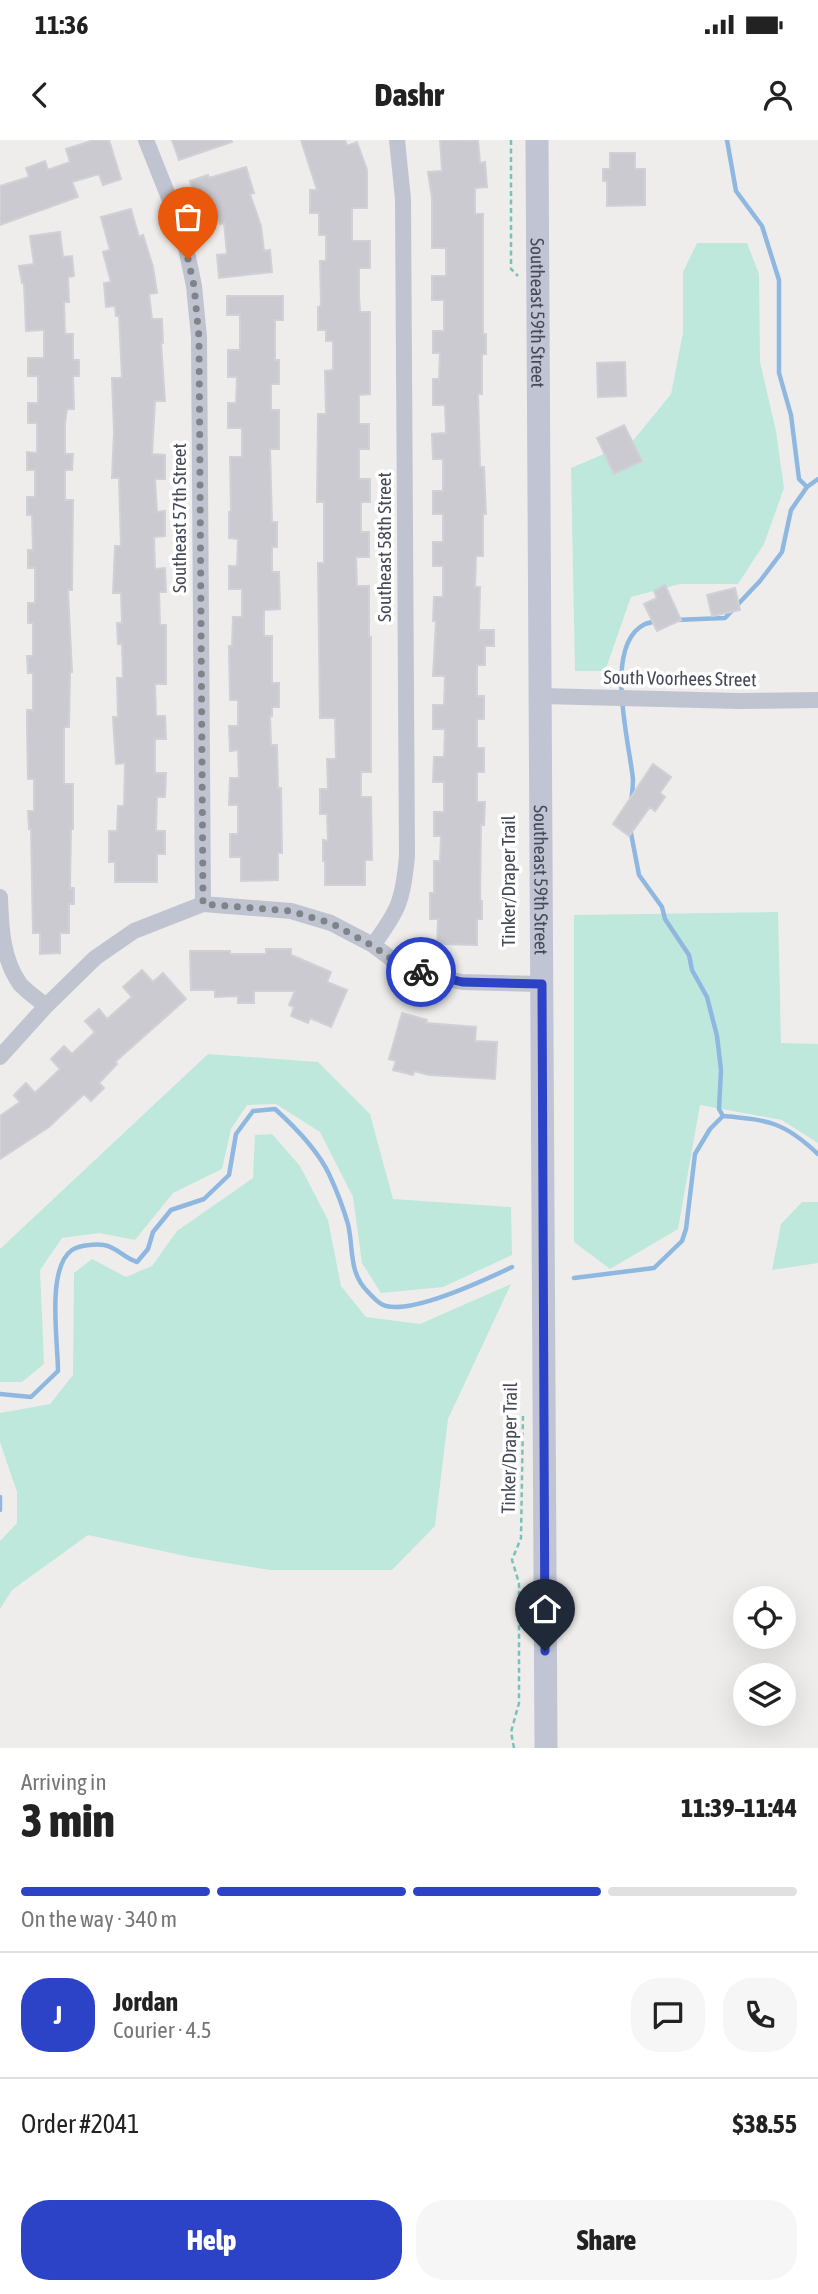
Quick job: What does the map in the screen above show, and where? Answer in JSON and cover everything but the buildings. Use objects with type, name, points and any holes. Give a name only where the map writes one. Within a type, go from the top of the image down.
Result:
[{"type":"main road","name":"Southeast 59th Street","points":[[537,140],[542,696],[545,1748]]},
{"type":"street","name":"Southeast 57th Street","points":[[146,140],[183,233],[194,286],[199,337],[203,904]]},
{"type":"street","name":"Southeast 58th Street","points":[[373,946],[393,918],[404,892],[407,856],[403,199],[397,140]]},
{"type":"street","name":"South Voorhees Street","points":[[542,696],[739,701],[818,700]]},
{"type":"street","points":[[0,897],[6,955],[20,984],[46,1006]]},
{"type":"street","points":[[0,1057],[46,1006],[95,958],[134,931],[203,904],[290,911],[331,923],[393,960],[427,975],[462,982],[542,984]]},
{"type":"path","points":[[511,140],[511,269],[520,280]]},
{"type":"path","name":"Tinker/Draper Trail","points":[[514,1748],[511,1732],[519,1703],[519,1583],[512,1560],[520,1538],[523,1416]]},
{"type":"green space","points":[[697,243],[747,243],[759,274],[760,362],[776,431],[784,488],[764,544],[738,584],[680,584],[631,597],[605,671],[575,671],[571,468],[632,442],[671,394],[683,333],[683,272]]},
{"type":"green space","points":[[778,912],[781,1043],[818,1044],[818,1143],[782,1120],[700,1105],[678,1229],[610,1269],[574,1242],[574,915]]},
{"type":"green space","points":[[208,1054],[318,1062],[370,1114],[393,1199],[511,1207],[512,1255],[443,1287],[381,1293],[362,1263],[353,1197],[320,1132],[276,1104],[247,1105],[231,1129],[222,1169],[173,1193],[135,1240],[99,1233],[62,1238],[40,1270],[44,1364],[22,1382],[0,1382],[0,1249]]},
{"type":"green space","points":[[272,1134],[300,1166],[328,1220],[341,1286],[366,1317],[420,1324],[511,1284],[448,1419],[435,1526],[392,1570],[270,1570],[190,1557],[88,1535],[12,1590],[0,1609],[0,1541],[17,1523],[17,1492],[0,1442],[0,1413],[50,1404],[73,1375],[74,1273],[92,1259],[126,1277],[152,1266],[177,1231],[253,1178],[255,1135]]},
{"type":"green space","points":[[802,1202],[818,1202],[818,1263],[772,1270],[781,1224]]},
{"type":"waterway","points":[[727,140],[736,191],[762,226],[779,280],[779,373],[791,415],[799,479],[807,487]]},
{"type":"waterway","points":[[675,620],[725,618],[760,581],[782,552],[791,510],[807,487],[818,479]]},
{"type":"waterway","points":[[631,802],[633,780],[624,720],[622,673],[625,652],[632,635],[645,624],[656,621]]},
{"type":"waterway","points":[[630,828],[639,875],[662,907],[665,919],[689,955],[692,970],[707,997],[717,1036],[721,1070],[719,1109],[723,1116]]},
{"type":"waterway","points":[[0,1394],[31,1397],[58,1371],[56,1289],[64,1259],[72,1250],[83,1246],[104,1245],[137,1262],[148,1249],[153,1232],[171,1210],[204,1199],[229,1175],[236,1134],[253,1111],[275,1109],[298,1131],[324,1165],[346,1218],[358,1277],[362,1285],[381,1304],[398,1307],[414,1305],[468,1287],[512,1267]]},
{"type":"waterway","points":[[574,1278],[654,1268],[682,1241],[686,1229],[695,1154],[710,1129],[723,1116],[775,1124],[795,1135],[818,1154]]},
{"type":"waterway","points":[[0,1497],[0,1510]]},
{"type":"way so far","points":[[188,259],[194,286],[199,337],[203,904],[290,911],[331,923],[393,960],[421,972]]},
{"type":"route","points":[[421,972],[462,982],[542,984],[545,1651]]}]
